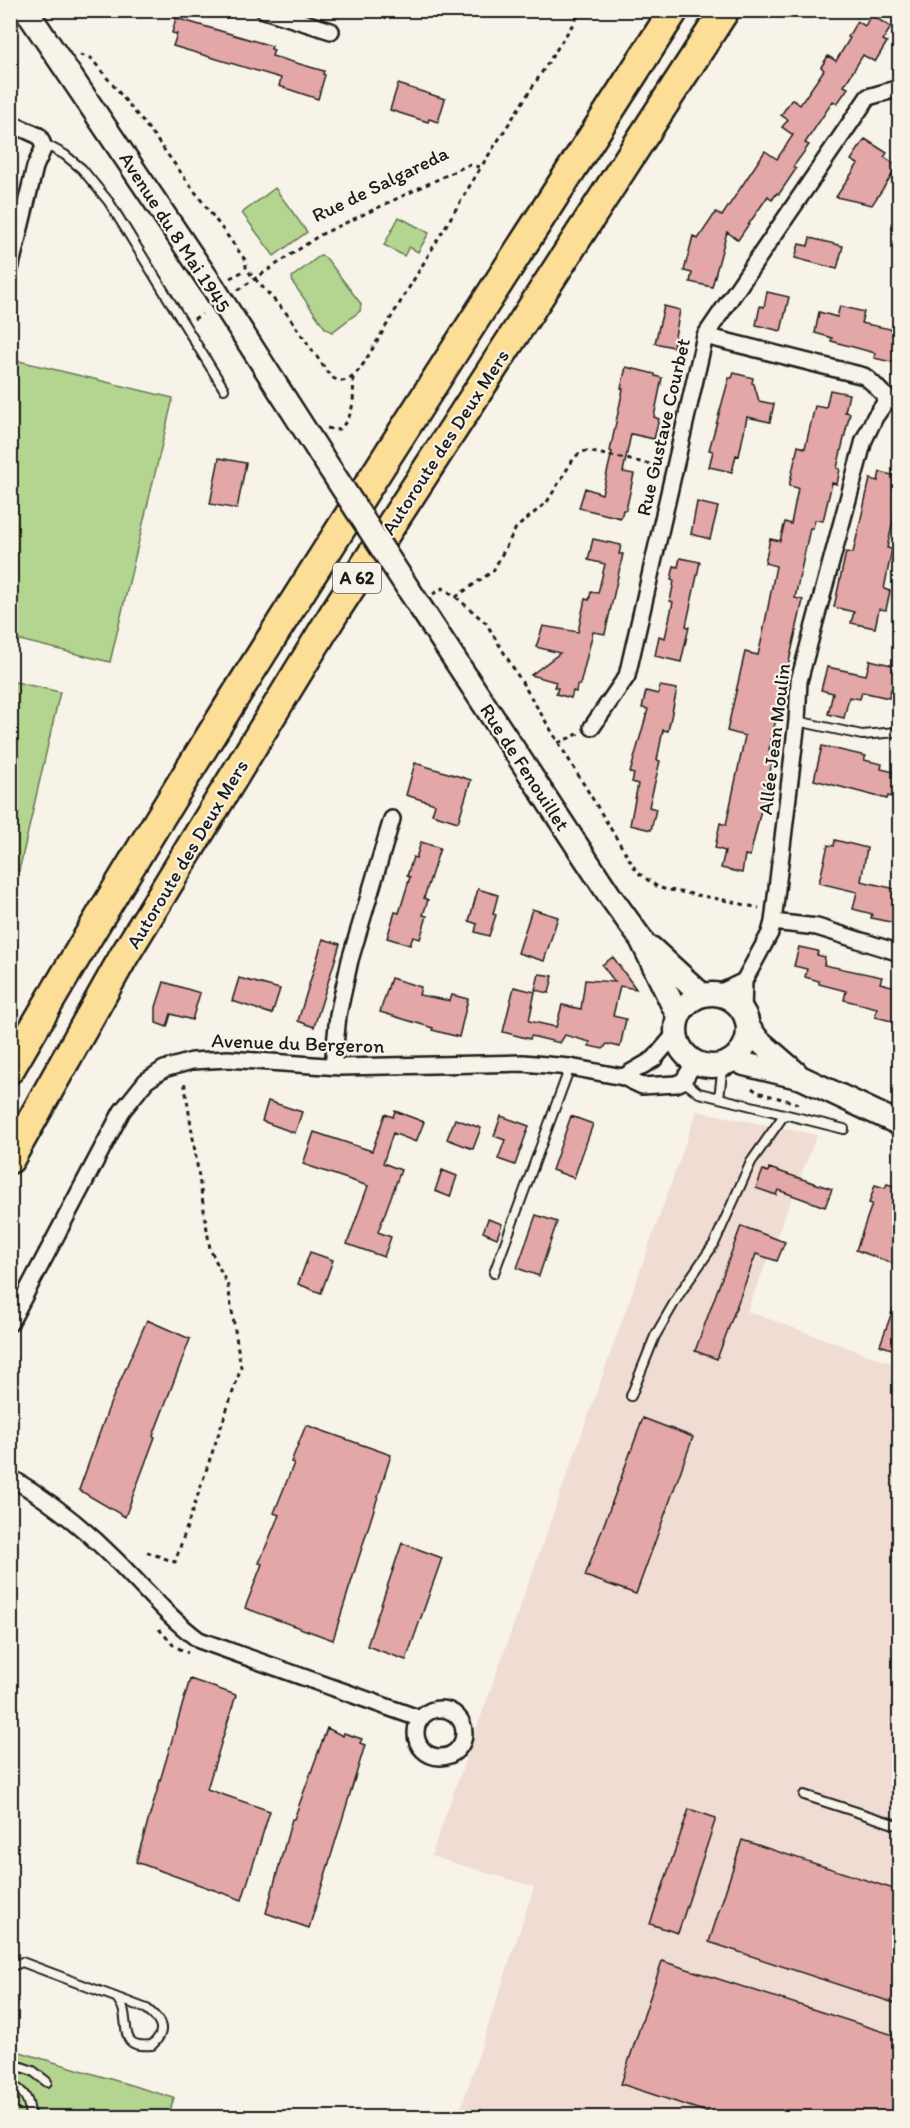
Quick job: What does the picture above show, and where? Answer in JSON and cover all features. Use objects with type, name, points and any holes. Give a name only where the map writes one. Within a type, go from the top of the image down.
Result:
[{"type":"highway","name":"Autoroute des Deux Mers","points":[[10,1069],[95,924],[308,578],[674,10]]},
{"type":"highway","name":"Autoroute des Deux Mers","points":[[10,1159],[124,956],[336,610],[725,10]]},
{"type":"main road","name":"Avenue du 8 Mai 1945","points":[[26,10],[213,287],[321,455]]},
{"type":"main road","name":"Rue de Fenouillet","points":[[321,455],[610,896],[641,939],[677,1024],[681,1050],[689,1071],[729,1061],[802,1078],[900,1124]]},
{"type":"main road","name":"Rue de Fenouillet","points":[[641,939],[710,994],[734,1001],[758,1040],[802,1078]]},
{"type":"main road","points":[[677,1024],[688,1003],[710,994]]},
{"type":"main road","points":[[729,1061],[745,1045],[746,1018]]},
{"type":"street","points":[[264,10],[331,31]]},
{"type":"street","name":"Rue Gustave Courbet","points":[[592,727],[627,676],[705,336],[868,97],[900,88]]},
{"type":"street","points":[[10,123],[42,142],[10,269]]},
{"type":"street","points":[[705,336],[864,376],[893,402]]},
{"type":"street","name":"Allée Jean Moulin","points":[[746,1018],[744,981],[770,933],[773,922],[797,721],[798,681],[864,440],[875,417],[893,402]]},
{"type":"street","points":[[333,1066],[338,1016],[350,960],[392,819]]},
{"type":"street","points":[[773,922],[817,927],[900,953]]},
{"type":"street","points":[[710,994],[744,981]]},
{"type":"street","points":[[623,1077],[654,1059],[677,1024]]},
{"type":"street","name":"Avenue du Bergeron","points":[[10,1323],[122,1111],[146,1081],[161,1071],[192,1061],[228,1059],[333,1066],[402,1067],[499,1062],[570,1067],[623,1077],[642,1086],[676,1084],[689,1071]]},
{"type":"street","points":[[10,1477],[68,1516],[115,1558],[179,1625],[199,1640],[421,1719]]},
{"type":"lane","points":[[42,142],[65,155],[82,169],[109,202],[224,388]]},
{"type":"lane","points":[[797,721],[862,735],[897,732]]},
{"type":"lane","points":[[719,1098],[729,1061]]},
{"type":"lane","points":[[494,1272],[570,1067]]},
{"type":"lane","points":[[689,1071],[699,1093],[844,1129]]},
{"type":"lane","points":[[631,1396],[655,1336],[680,1293],[714,1244],[751,1162],[784,1114]]},
{"type":"lane","points":[[804,1795],[900,1826]]},
{"type":"lane","points":[[10,1967],[22,1962],[147,2009],[158,2018],[161,2027],[160,2038],[152,2045],[141,2046],[130,2042],[125,2033],[124,2010],[117,1998]]},
{"type":"lane","points":[[10,2063],[33,2072],[47,2082]]},
{"type":"lane","points":[[10,2085],[22,2091],[26,2097],[29,2105],[29,2118]]},
{"type":"path","points":[[78,56],[81,54],[91,58],[151,132],[246,261],[246,270],[256,278],[287,315],[332,377],[338,382],[346,382],[353,378],[364,363],[481,167],[582,10]]},
{"type":"path","name":"Rue de Salgareda","points":[[234,292],[320,235],[468,165],[481,167]]},
{"type":"path","points":[[302,425],[317,420],[330,429],[337,430],[343,426],[354,403],[353,378]]},
{"type":"path","points":[[456,597],[494,571],[516,528],[546,502],[574,458],[581,453],[587,451],[674,469]]},
{"type":"path","points":[[443,588],[486,622],[637,872],[659,888],[762,909],[773,922]]},
{"type":"path","points":[[558,743],[592,727]]},
{"type":"path","points":[[147,1552],[174,1562],[241,1368],[228,1286],[210,1249],[184,1080],[169,1083],[161,1071]]},
{"type":"shaded area","points":[[697,1111],[817,1135],[747,1311],[899,1366],[899,2117],[458,2117],[534,1887],[431,1856]]},
{"type":"green space","points":[[275,188],[307,232],[274,256],[242,213]]},
{"type":"green space","points":[[399,217],[429,233],[418,252],[409,247],[404,256],[384,245]]},
{"type":"green space","points":[[321,255],[327,259],[361,304],[360,311],[332,332],[325,328],[293,283],[292,277]]},
{"type":"green space","points":[[19,361],[173,398],[110,662],[11,638],[10,396]]},
{"type":"green space","points":[[11,681],[60,692],[19,871],[10,869]]},
{"type":"green space","points":[[10,2049],[174,2098],[168,2117],[11,2117]]},
{"type":"building","points":[[871,15],[891,27],[883,40],[887,42],[875,62],[863,55],[844,86],[848,88],[837,104],[833,101],[805,143],[809,145],[793,167],[796,169],[779,194],[777,193],[772,200],[768,196],[738,240],[727,232],[712,287],[690,282],[692,273],[684,271],[693,236],[698,239],[716,212],[722,216],[765,151],[777,159],[793,135],[782,127],[788,120],[781,115],[792,99],[800,105],[824,70],[821,67],[828,56],[836,61],[857,21],[865,26]]},
{"type":"building","points":[[176,18],[272,46],[271,49],[274,50],[272,56],[324,71],[325,75],[318,99],[279,86],[281,78],[173,46],[177,34],[172,33]]},
{"type":"building","points":[[398,84],[445,99],[438,122],[429,119],[428,122],[390,110]]},
{"type":"building","points":[[865,139],[887,153],[884,157],[898,166],[872,205],[836,197],[858,164],[851,160]]},
{"type":"building","points":[[810,238],[843,246],[837,269],[795,258],[799,244],[808,246]]},
{"type":"building","points":[[767,292],[789,297],[781,331],[756,325],[760,306],[764,307]]},
{"type":"building","points":[[664,306],[680,310],[673,347],[655,343]]},
{"type":"building","points":[[840,306],[864,312],[861,323],[900,331],[900,364],[874,358],[875,353],[831,341],[832,338],[815,333],[819,312],[837,317]]},
{"type":"building","points":[[626,367],[662,378],[654,417],[659,419],[654,439],[631,434],[623,472],[634,474],[626,510],[623,510],[621,518],[579,508],[585,488],[602,494],[612,452],[610,451]]},
{"type":"building","points":[[734,373],[753,378],[752,383],[759,401],[774,404],[770,422],[747,417],[739,456],[736,455],[732,472],[709,467],[713,451],[709,450],[729,378],[732,378]]},
{"type":"building","points":[[830,390],[849,394],[845,412],[850,413],[837,468],[840,469],[837,484],[832,483],[823,521],[815,520],[813,528],[810,528],[795,598],[803,600],[769,750],[775,751],[750,856],[745,855],[742,873],[721,868],[725,851],[715,848],[720,823],[726,825],[745,736],[727,731],[745,652],[758,655],[762,638],[776,566],[765,563],[770,539],[780,541],[785,522],[791,524],[798,488],[789,486],[798,446],[805,448],[815,406],[826,408]]},
{"type":"building","points":[[219,458],[246,463],[237,509],[210,504]]},
{"type":"building","points":[[880,472],[900,477],[900,490],[887,548],[892,549],[884,589],[890,591],[886,610],[879,609],[875,628],[851,623],[854,612],[834,607],[846,552],[853,553],[870,479],[878,481]]},
{"type":"building","points":[[697,502],[718,507],[710,539],[691,534]]},
{"type":"building","points":[[593,539],[621,545],[619,554],[623,554],[605,634],[593,632],[580,685],[577,685],[576,692],[573,691],[571,698],[556,694],[558,688],[554,687],[556,682],[531,675],[560,653],[536,647],[543,626],[578,632],[585,599],[589,600],[591,592],[598,593],[605,564],[588,560]]},
{"type":"building","points":[[680,558],[700,562],[686,626],[689,627],[681,662],[655,656],[659,636],[665,638],[673,602],[670,601],[674,581],[671,580],[674,566],[678,567]]},
{"type":"building","points":[[870,660],[900,667],[900,691],[891,689],[889,698],[862,692],[860,699],[849,697],[844,718],[828,714],[833,693],[821,690],[827,667],[866,675]]},
{"type":"building","points":[[660,686],[677,689],[668,731],[663,730],[657,760],[660,761],[649,807],[656,809],[651,830],[630,825],[638,784],[632,782],[634,774],[630,773],[648,709],[642,708],[646,691],[658,694]]},
{"type":"building","points":[[822,746],[866,756],[864,760],[882,764],[881,769],[894,772],[893,776],[900,778],[900,799],[888,796],[887,799],[814,780]]},
{"type":"building","points":[[415,763],[471,780],[458,822],[432,814],[435,804],[406,795]]},
{"type":"building","points":[[835,840],[867,848],[861,881],[900,890],[900,924],[871,918],[872,914],[853,909],[857,892],[819,883],[828,845],[834,846]]},
{"type":"building","points":[[421,842],[440,848],[424,898],[428,900],[423,915],[427,916],[420,939],[413,937],[410,945],[387,938],[395,912],[399,913],[410,877],[407,876]]},
{"type":"building","points":[[478,889],[498,895],[493,914],[496,915],[489,936],[475,932],[477,924],[469,921]]},
{"type":"building","points":[[532,909],[558,917],[544,961],[518,953]]},
{"type":"building","points":[[323,939],[340,944],[314,1027],[298,1021]]},
{"type":"building","points":[[799,947],[818,951],[817,955],[825,957],[824,965],[882,977],[880,983],[900,988],[900,1023],[875,1017],[877,1008],[844,1000],[846,991],[819,984],[819,981],[805,977],[807,969],[794,966]]},
{"type":"building","points":[[613,957],[636,989],[620,986],[613,1016],[626,1019],[620,1047],[607,1044],[603,1049],[589,1046],[590,1042],[565,1035],[560,1043],[503,1032],[514,987],[535,992],[529,1021],[556,1027],[562,1005],[581,1009],[585,980],[615,982],[602,965]]},
{"type":"building","points":[[539,974],[553,976],[549,993],[535,990]]},
{"type":"building","points":[[239,978],[280,989],[272,1014],[232,1001]]},
{"type":"building","points":[[391,978],[421,987],[419,995],[450,1001],[452,995],[468,999],[459,1037],[380,1012]]},
{"type":"building","points":[[164,982],[200,993],[192,1020],[171,1014],[167,1027],[156,1023],[156,1007]]},
{"type":"building","points":[[268,1101],[302,1112],[295,1133],[262,1121]]},
{"type":"building","points":[[395,1111],[424,1122],[416,1142],[393,1133],[383,1163],[401,1170],[378,1232],[391,1237],[384,1257],[347,1244],[368,1186],[303,1164],[314,1132],[372,1151],[385,1114],[393,1117]]},
{"type":"building","points":[[501,1116],[529,1126],[515,1165],[498,1159],[505,1140],[494,1136]]},
{"type":"building","points":[[571,1116],[593,1124],[574,1178],[552,1170]]},
{"type":"building","points":[[455,1119],[481,1128],[473,1149],[447,1139]]},
{"type":"building","points":[[769,1168],[832,1189],[825,1207],[778,1190],[776,1195],[756,1188],[763,1170],[768,1172]]},
{"type":"building","points":[[442,1170],[457,1176],[450,1197],[435,1191]]},
{"type":"building","points":[[887,1184],[900,1188],[900,1220],[894,1237],[900,1238],[900,1266],[856,1250],[872,1204],[869,1203],[875,1185],[885,1188]]},
{"type":"building","points":[[536,1215],[557,1222],[539,1276],[517,1268]]},
{"type":"building","points":[[488,1219],[502,1224],[497,1238],[483,1232]]},
{"type":"building","points":[[741,1226],[785,1242],[777,1261],[756,1254],[717,1359],[695,1351]]},
{"type":"building","points":[[310,1252],[333,1260],[321,1293],[298,1284]]},
{"type":"building","points":[[898,1296],[900,1296],[900,1352],[880,1345]]},
{"type":"building","points":[[147,1320],[190,1339],[125,1517],[79,1490],[110,1404]]},
{"type":"building","points":[[643,1418],[693,1437],[636,1594],[585,1576]]},
{"type":"building","points":[[306,1425],[391,1455],[333,1640],[245,1608],[262,1564],[259,1563],[279,1515],[274,1513]]},
{"type":"building","points":[[402,1543],[442,1558],[406,1660],[367,1646]]},
{"type":"building","points":[[190,1679],[236,1695],[207,1789],[270,1811],[242,1900],[136,1862]]},
{"type":"building","points":[[327,1728],[343,1736],[344,1733],[362,1739],[360,1743],[365,1745],[309,1928],[266,1913],[292,1819],[294,1819]]},
{"type":"building","points":[[689,1809],[716,1818],[678,1933],[650,1924]]},
{"type":"building","points":[[742,1840],[900,1891],[900,2005],[709,1942]]},
{"type":"building","points":[[662,1961],[900,2037],[900,2118],[725,2118],[621,2084]]}]
